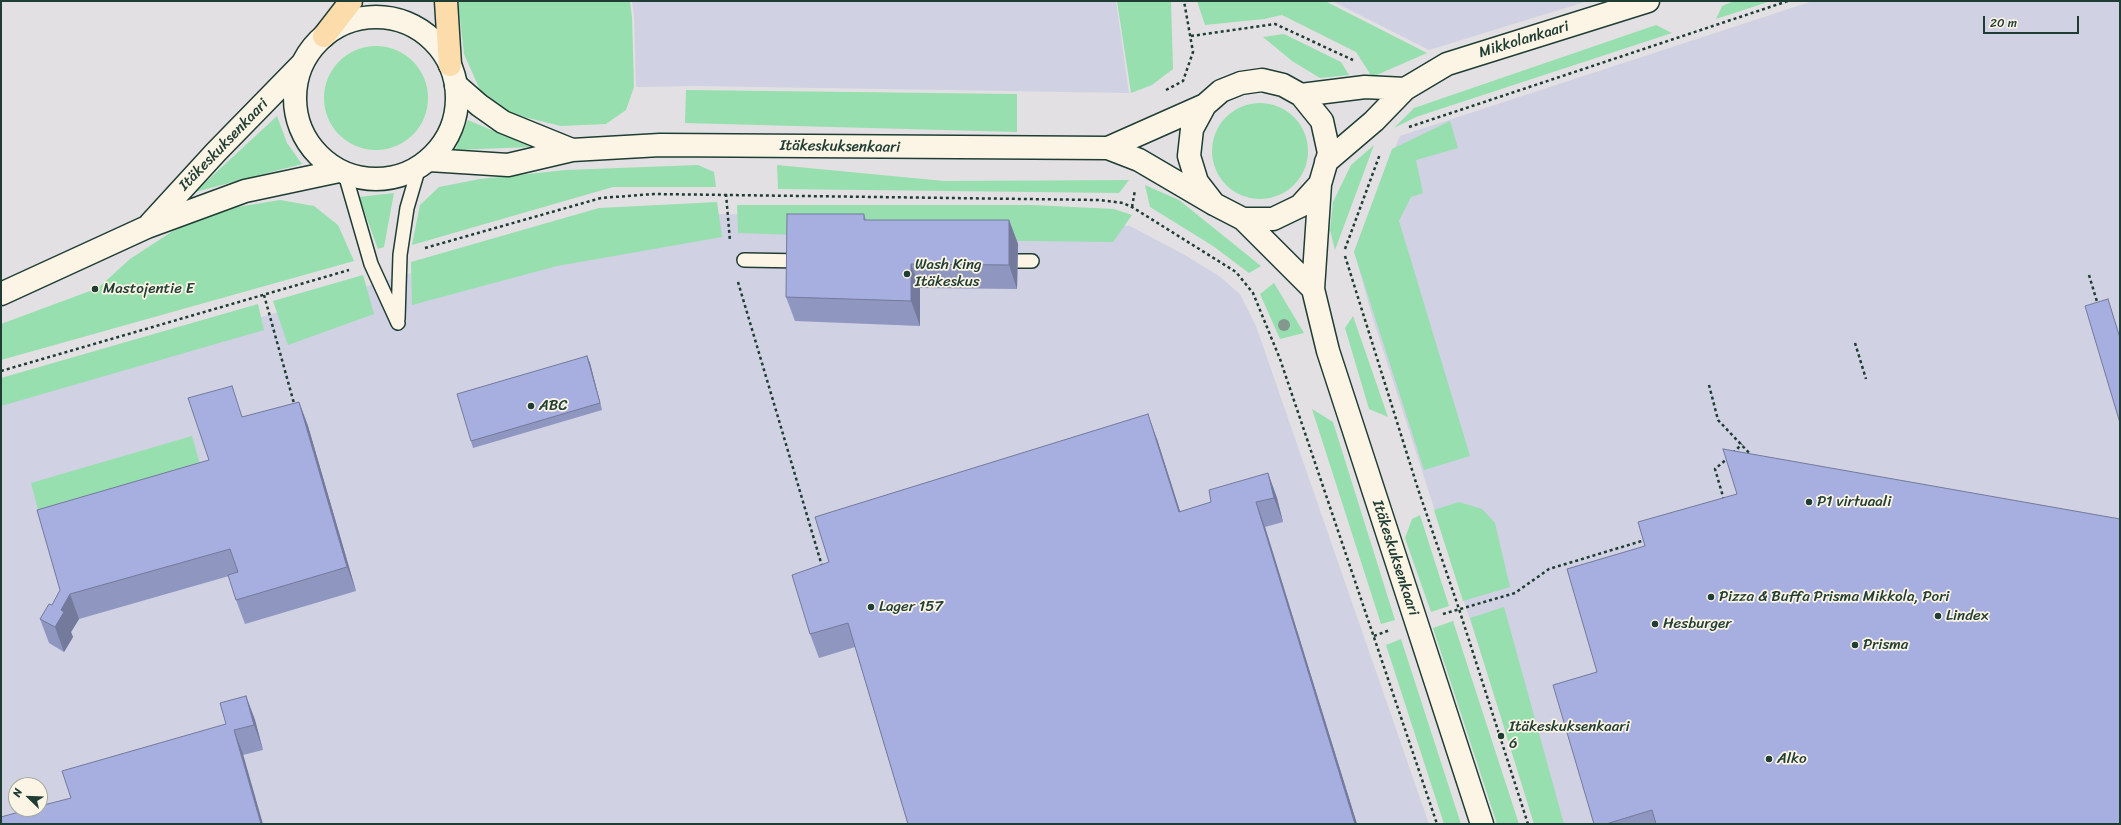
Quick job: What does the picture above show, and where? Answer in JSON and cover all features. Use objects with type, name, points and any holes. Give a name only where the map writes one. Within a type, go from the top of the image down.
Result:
[{"type":"main road","points":[[324,36],[351,1]]},
{"type":"main road","points":[[446,1],[450,65]]},
{"type":"street","name":"Mikkolankaari","points":[[1326,162],[1374,121],[1405,89],[1447,64],[1648,1]]},
{"type":"street","points":[[302,64],[295,94],[299,125],[315,152],[342,172],[373,180],[397,177],[424,164],[447,139],[456,113],[456,85],[450,65],[436,44],[418,28],[394,19],[364,19],[346,23],[324,36]]},
{"type":"street","name":"Itäkeskuksenkaari","points":[[147,227],[216,152],[302,64],[324,36]]},
{"type":"street","points":[[1243,219],[1273,219],[1300,206],[1320,184],[1329,153],[1322,121],[1301,95],[1283,85],[1262,80],[1241,83],[1221,91],[1205,105],[1192,129],[1189,156],[1196,182],[1214,204],[1243,219],[1313,290]]},
{"type":"street","name":"Itäkeskuksenkaari","points":[[456,85],[479,105],[503,122],[572,150]]},
{"type":"street","points":[[1301,95],[1364,87],[1405,89]]},
{"type":"street","name":"Itäkeskuksenkaari","points":[[1108,148],[1205,105]]},
{"type":"street","name":"Itäkeskuksenkaari","points":[[424,164],[508,165],[572,150],[660,145],[1108,148],[1139,160],[1214,204]]},
{"type":"street","name":"Itäkeskuksenkaari","points":[[1,294],[147,227],[246,191],[342,172]]},
{"type":"street","name":"Itäkeskuksenkaari","points":[[1320,184],[1313,290],[1328,351],[1482,824]]},
{"type":"lane","points":[[342,172],[371,264],[398,323],[400,255],[407,208],[424,164]]},
{"type":"lane","points":[[744,260],[816,261]]},
{"type":"lane","points":[[984,261],[1032,261]]},
{"type":"path","points":[[1184,1],[1191,36],[1275,24],[1352,59],[1364,87]]},
{"type":"path","points":[[1404,130],[1447,114],[1788,1]]},
{"type":"path","points":[[1374,121],[1382,147],[1344,253],[1418,489],[1462,616],[1528,824]]},
{"type":"path","points":[[400,255],[601,198],[654,194],[1099,200],[1123,203],[1236,272],[1254,293],[1280,359],[1437,824]]},
{"type":"path","points":[[726,194],[731,246]]},
{"type":"path","points":[[1,371],[371,264]]},
{"type":"path","points":[[2089,275],[2098,306]]},
{"type":"path","points":[[737,279],[823,569]]},
{"type":"path","points":[[264,295],[297,413]]},
{"type":"path","points":[[1855,343],[1866,379]]},
{"type":"path","points":[[1710,385],[1718,420],[1742,444],[1755,460]]},
{"type":"path","points":[[1725,502],[1715,470],[1742,444]]},
{"type":"path","points":[[1515,593],[1549,569],[1646,540]]},
{"type":"shaded area","points":[[632,1],[1116,1],[1129,93],[699,86],[636,87],[634,16]]},
{"type":"shaded area","points":[[1332,1],[1588,1],[1429,50]]},
{"type":"shaded area","points":[[1813,1],[2120,1],[2120,824],[1536,824],[1372,316],[1354,251],[1400,136]]},
{"type":"shaded area","points":[[638,212],[1100,223],[1130,226],[1183,254],[1219,276],[1240,294],[1256,326],[1429,824],[1,824],[1,393],[501,247]]},
{"type":"green space","points":[[458,1],[630,1],[632,17],[634,87],[626,110],[606,124],[561,126],[512,114],[480,90],[464,54]]},
{"type":"green space","points":[[1117,1],[1171,1],[1173,69],[1152,85],[1131,93]]},
{"type":"green space","points":[[1197,1],[1325,1],[1427,53],[1372,77],[1356,52],[1282,15],[1264,19],[1205,25]]},
{"type":"green space","points":[[1734,1],[1771,1],[1716,19],[1722,6]]},
{"type":"green space","points":[[1656,25],[1672,33],[1416,117],[1394,128],[1414,108]]},
{"type":"green space","points":[[1284,34],[1341,62],[1349,75],[1320,78],[1292,61],[1263,37]]},
{"type":"green space","points":[[376,46],[396,50],[413,61],[424,78],[428,98],[424,118],[413,135],[396,146],[376,150],[356,146],[339,135],[328,118],[324,98],[328,78],[339,61],[356,50]]},
{"type":"green space","points":[[686,90],[1017,94],[1017,132],[685,123]]},
{"type":"green space","points":[[1260,103],[1279,106],[1294,117],[1305,132],[1308,151],[1305,170],[1294,185],[1279,196],[1260,199],[1241,196],[1226,185],[1215,170],[1212,151],[1215,132],[1226,117],[1241,106]]},
{"type":"green space","points":[[277,116],[287,143],[302,164],[195,192]]},
{"type":"green space","points":[[468,120],[531,147],[455,150]]},
{"type":"green space","points":[[1450,121],[1458,148],[1416,160],[1423,193],[1411,197],[1399,221],[1470,456],[1424,470],[1354,252],[1392,149]]},
{"type":"green space","points":[[1374,145],[1335,250],[1330,230],[1333,202],[1351,165]]},
{"type":"green space","points":[[698,165],[714,172],[716,187],[613,187],[412,245],[420,205],[439,187],[480,179],[566,170]]},
{"type":"green space","points":[[777,165],[944,181],[1129,180],[1119,193],[778,189]]},
{"type":"green space","points":[[1145,185],[1179,200],[1261,266],[1249,273],[1213,246],[1150,207]]},
{"type":"green space","points":[[394,193],[384,247],[378,249],[359,197]]},
{"type":"green space","points":[[280,200],[314,206],[338,225],[354,261],[1,360],[1,324],[98,288],[130,259],[185,223],[231,208]]},
{"type":"green space","points":[[717,202],[722,237],[557,266],[412,305],[411,262],[599,208]]},
{"type":"green space","points":[[737,205],[1033,205],[1114,209],[1132,215],[1113,242],[950,240],[738,233]]},
{"type":"green space","points":[[363,275],[374,314],[288,345],[273,301]]},
{"type":"green space","points":[[1274,283],[1304,333],[1280,339],[1260,294]]},
{"type":"green space","points":[[258,304],[264,330],[1,406],[1,378]]},
{"type":"green space","points":[[1353,316],[1388,417],[1369,409],[1345,328]]},
{"type":"green space","points":[[1312,409],[1333,422],[1395,620],[1381,624]]},
{"type":"green space","points":[[192,436],[205,483],[43,529],[31,483]]},
{"type":"green space","points":[[1459,502],[1482,509],[1495,523],[1510,587],[1463,601],[1434,510]]},
{"type":"green space","points":[[1420,515],[1449,606],[1431,612],[1405,538],[1412,519]]},
{"type":"green space","points":[[1504,607],[1564,824],[1534,824],[1470,618]]},
{"type":"green space","points":[[1453,621],[1519,824],[1497,824],[1433,628]]},
{"type":"green space","points":[[1401,639],[1461,824],[1444,824],[1386,645]]},
{"type":"building","points":[[787,214],[864,214],[864,220],[1009,220],[1009,265],[911,264],[911,301],[786,297]]},
{"type":"building","points":[[2108,299],[2120,338],[2120,423],[2085,306]]},
{"type":"building","name":"ABC","points":[[587,356],[600,403],[471,441],[457,394]]},
{"type":"building","points":[[232,386],[242,417],[299,402],[347,567],[236,600],[228,575],[238,572],[230,549],[70,594],[61,610],[64,612],[55,627],[40,619],[49,604],[52,605],[60,590],[37,510],[209,460],[188,398]]},
{"type":"building","points":[[1148,414],[1179,512],[1211,502],[1209,490],[1268,473],[1274,498],[1256,502],[1355,824],[908,824],[848,623],[810,634],[792,575],[829,562],[815,517]]},
{"type":"building","name":"Prisma","points":[[1723,449],[2120,519],[2120,824],[1656,824],[1652,810],[1606,824],[1594,824],[1553,685],[1597,672],[1567,569],[1645,546],[1638,522],[1737,494]]},
{"type":"building","points":[[246,696],[254,725],[234,730],[261,824],[1,824],[1,817],[8,815],[8,817],[48,817],[48,804],[71,798],[62,771],[226,724],[220,703]]},
{"type":"place","name":"Wash King Itäkeskus","points":[[907,274]]},
{"type":"place","name":"Mastojentie E","points":[[95,289]]},
{"type":"place","name":"ABC","points":[[531,406]]},
{"type":"place","name":"P1 virtuaali","points":[[1809,502]]},
{"type":"place","name":"Pizza & Buffa Prisma Mikkola, Pori","points":[[1711,597]]},
{"type":"place","name":"Lager 157","points":[[871,607]]},
{"type":"place","name":"Lindex","points":[[1938,616]]},
{"type":"place","name":"Hesburger","points":[[1655,624]]},
{"type":"place","name":"Prisma","points":[[1855,645]]},
{"type":"place","name":"Itäkeskuksenkaari 6","points":[[1501,736]]},
{"type":"place","name":"Alko","points":[[1769,759]]}]
